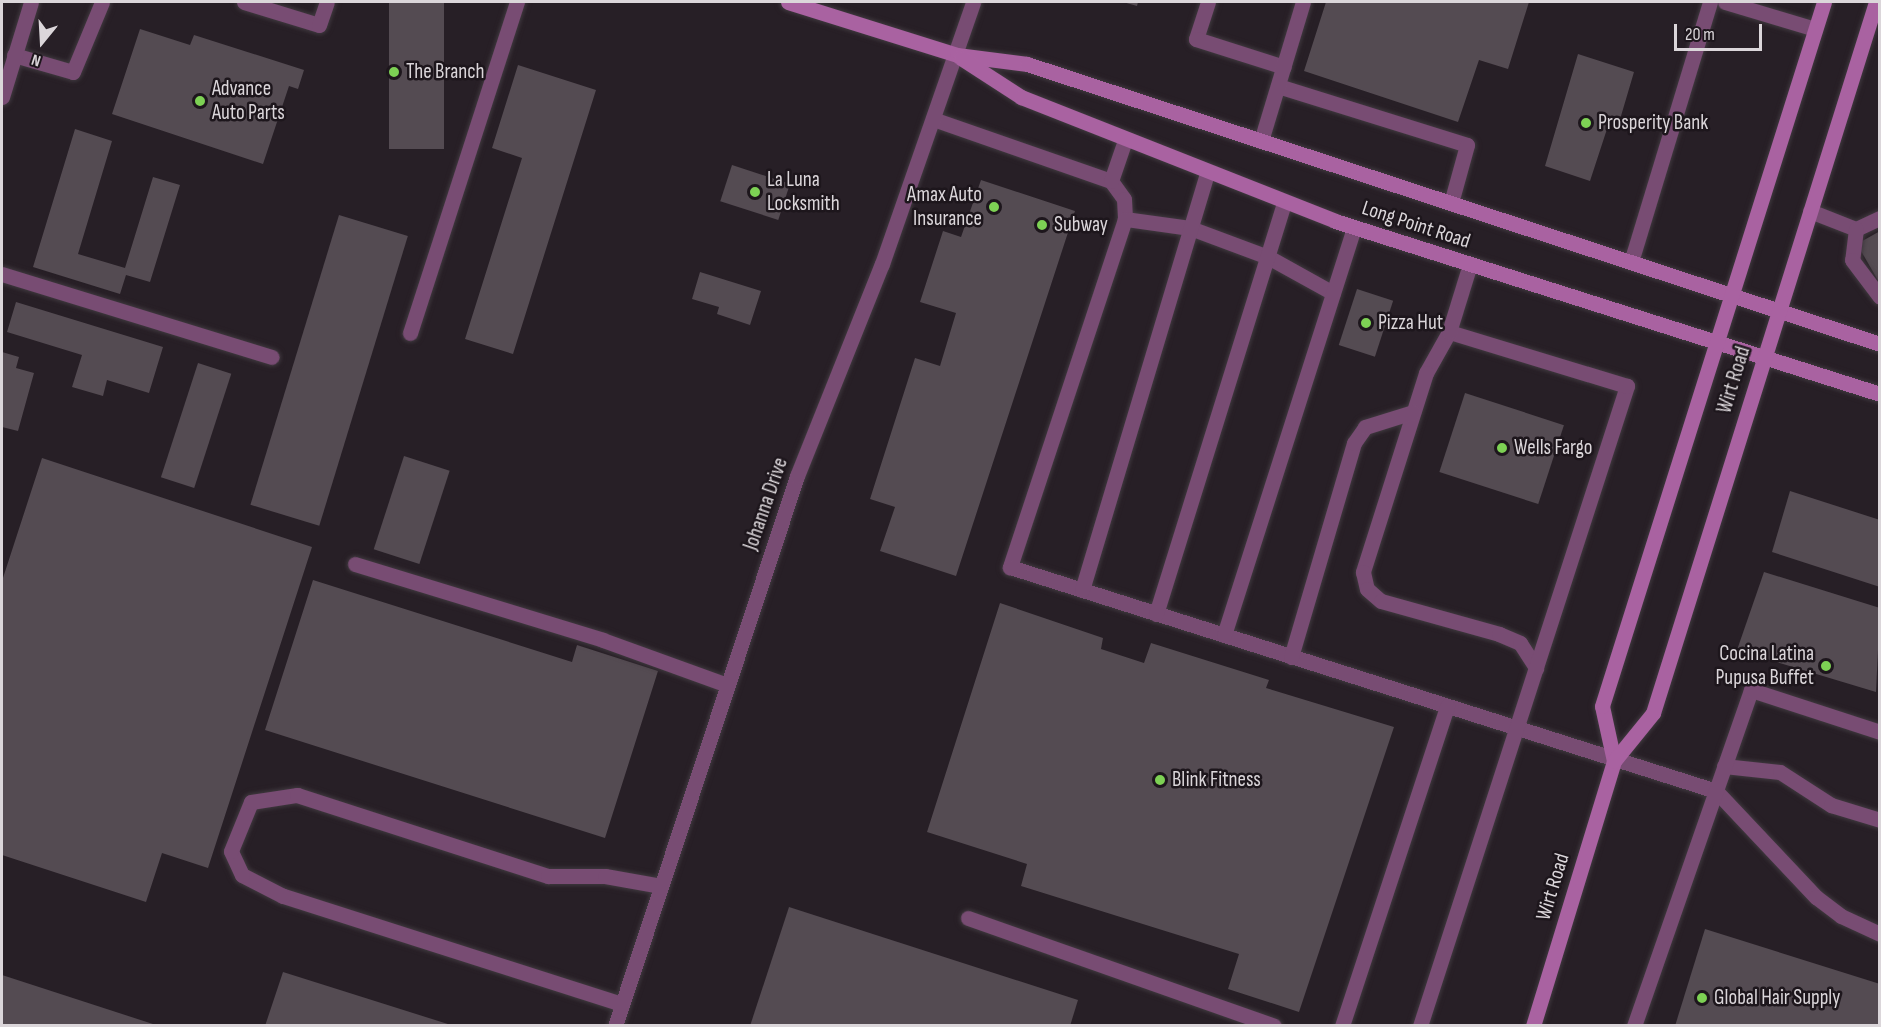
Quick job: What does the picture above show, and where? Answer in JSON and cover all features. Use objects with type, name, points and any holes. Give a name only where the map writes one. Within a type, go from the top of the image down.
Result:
[{"type":"main road","name":"Long Point Road","points":[[788,2],[957,55],[1027,64],[1880,344]]},
{"type":"main road","name":"Wirt Road","points":[[1614,761],[1602,706],[1824,2]]},
{"type":"main road","name":"Wirt Road","points":[[1533,1026],[1614,761],[1653,713],[1876,2]]},
{"type":"main road","name":"Long Point Road","points":[[957,55],[1021,98],[1284,202],[1354,227],[1880,394]]},
{"type":"street","points":[[2,97],[31,2]]},
{"type":"street","points":[[14,55],[73,72],[102,2]]},
{"type":"street","points":[[244,2],[319,25],[327,2]]},
{"type":"street","points":[[410,333],[517,2]]},
{"type":"street","name":"Johanna Drive","points":[[618,1025],[622,1004],[797,476],[882,264],[957,55],[973,2]]},
{"type":"street","points":[[1208,2],[1196,39],[1284,67]]},
{"type":"street","points":[[1261,141],[1304,2]]},
{"type":"street","points":[[1631,262],[1710,2]]},
{"type":"street","points":[[1725,2],[1761,7],[1815,29]]},
{"type":"street","points":[[1278,86],[1467,145],[1451,203]]},
{"type":"street","points":[[933,119],[1111,181],[1124,199],[1125,219],[1010,567],[1614,761],[1716,791],[1816,897],[1841,916],[1880,934]]},
{"type":"street","points":[[1111,181],[1125,140]]},
{"type":"street","points":[[1082,590],[1207,173]]},
{"type":"street","points":[[1156,614],[1284,202]]},
{"type":"street","points":[[1810,211],[1856,229],[1880,218]]},
{"type":"street","points":[[1125,219],[1190,228],[1268,257],[1333,293]]},
{"type":"street","points":[[1224,635],[1354,227]]},
{"type":"street","points":[[1856,229],[1852,260],[1880,297]]},
{"type":"street","points":[[1470,264],[1449,332],[1426,373],[1363,563],[1367,590],[1381,601],[1405,610],[1499,634],[1520,643],[1536,668]]},
{"type":"street","points":[[2,274],[272,357]]},
{"type":"street","points":[[1420,1026],[1627,386],[1449,332]]},
{"type":"street","points":[[1291,657],[1354,443],[1365,427],[1413,412]]},
{"type":"street","points":[[355,564],[613,644],[727,685]]},
{"type":"street","points":[[1634,1026],[1751,690],[1880,732]]},
{"type":"street","points":[[1342,1026],[1447,706]]},
{"type":"street","points":[[1724,766],[1780,772],[1831,805],[1880,820]]},
{"type":"street","points":[[622,1004],[283,896],[242,875],[231,851],[251,802],[297,795],[548,876],[605,876],[661,886]]},
{"type":"street","points":[[968,918],[1274,1026]]},
{"type":"building","points":[[389,2],[444,2],[444,149],[389,149]]},
{"type":"building","points":[[1123,2],[1138,2],[1137,6]]},
{"type":"building","points":[[1326,2],[1529,2],[1508,69],[1479,60],[1458,122],[1304,71]]},
{"type":"building","name":"Advance Auto Parts","points":[[140,29],[190,45],[194,35],[304,70],[298,89],[289,86],[263,164],[112,114]]},
{"type":"building","name":"Prosperity Bank","points":[[1578,54],[1634,72],[1621,116],[1607,129],[1590,181],[1545,166]]},
{"type":"building","points":[[518,65],[596,90],[513,354],[465,339],[522,158],[492,148]]},
{"type":"building","points":[[75,129],[112,141],[78,254],[125,268],[153,177],[180,185],[150,282],[126,275],[120,294],[33,267]]},
{"type":"building","name":"La Luna Locksmith","points":[[732,165],[790,184],[778,220],[720,201]]},
{"type":"building","points":[[981,180],[1075,211],[956,576],[880,551],[895,507],[870,499],[915,358],[940,366],[956,313],[920,302],[943,231],[961,237]]},
{"type":"building","points":[[339,215],[408,236],[319,526],[250,505]]},
{"type":"building","points":[[1880,231],[1880,284],[1857,244]]},
{"type":"building","points":[[700,272],[761,291],[750,325],[717,314],[719,307],[692,299]]},
{"type":"building","name":"Pizza Hut","points":[[1357,289],[1393,301],[1375,357],[1339,345]]},
{"type":"building","points":[[16,302],[163,347],[149,393],[107,380],[103,396],[72,387],[82,355],[7,332]]},
{"type":"building","points":[[2,352],[19,357],[16,368],[34,373],[18,431],[2,427]]},
{"type":"building","points":[[198,363],[231,374],[194,488],[161,477]]},
{"type":"building","name":"Wells Fargo","points":[[1465,393],[1564,425],[1538,504],[1439,472]]},
{"type":"building","points":[[404,456],[450,471],[419,564],[374,549]]},
{"type":"building","points":[[42,458],[312,547],[208,868],[162,853],[146,902],[2,855],[2,581]]},
{"type":"building","points":[[1790,491],[1880,520],[1880,587],[1772,552]]},
{"type":"building","points":[[1764,572],[1880,608],[1876,692],[1737,650]]},
{"type":"building","points":[[313,580],[572,662],[577,645],[658,671],[605,838],[265,730]]},
{"type":"building","name":"Blink Fitness","points":[[1000,603],[1103,638],[1101,649],[1144,663],[1151,643],[1269,680],[1266,688],[1394,727],[1299,1012],[1228,989],[1239,954],[1021,886],[1027,864],[927,832]]},
{"type":"building","points":[[789,907],[1078,1000],[1070,1026],[750,1026]]},
{"type":"building","points":[[1705,929],[1880,984],[1880,1026],[1675,1026]]},
{"type":"building","points":[[283,972],[451,1025],[451,1026],[265,1026]]},
{"type":"building","points":[[2,975],[156,1025],[156,1026],[2,1026]]},
{"type":"place","name":"The Branch","points":[[394,72]]},
{"type":"place","name":"Advance Auto Parts","points":[[200,101]]},
{"type":"place","name":"Prosperity Bank","points":[[1586,123]]},
{"type":"place","name":"La Luna Locksmith","points":[[755,192]]},
{"type":"place","name":"Amax Auto Insurance","points":[[994,207]]},
{"type":"place","name":"Subway","points":[[1042,225]]},
{"type":"place","name":"Pizza Hut","points":[[1366,323]]},
{"type":"place","name":"Wells Fargo","points":[[1502,448]]},
{"type":"place","name":"Cocina Latina Pupusa Buffet","points":[[1826,666]]},
{"type":"place","name":"Blink Fitness","points":[[1160,780]]},
{"type":"place","name":"Global Hair Supply","points":[[1702,998]]}]
